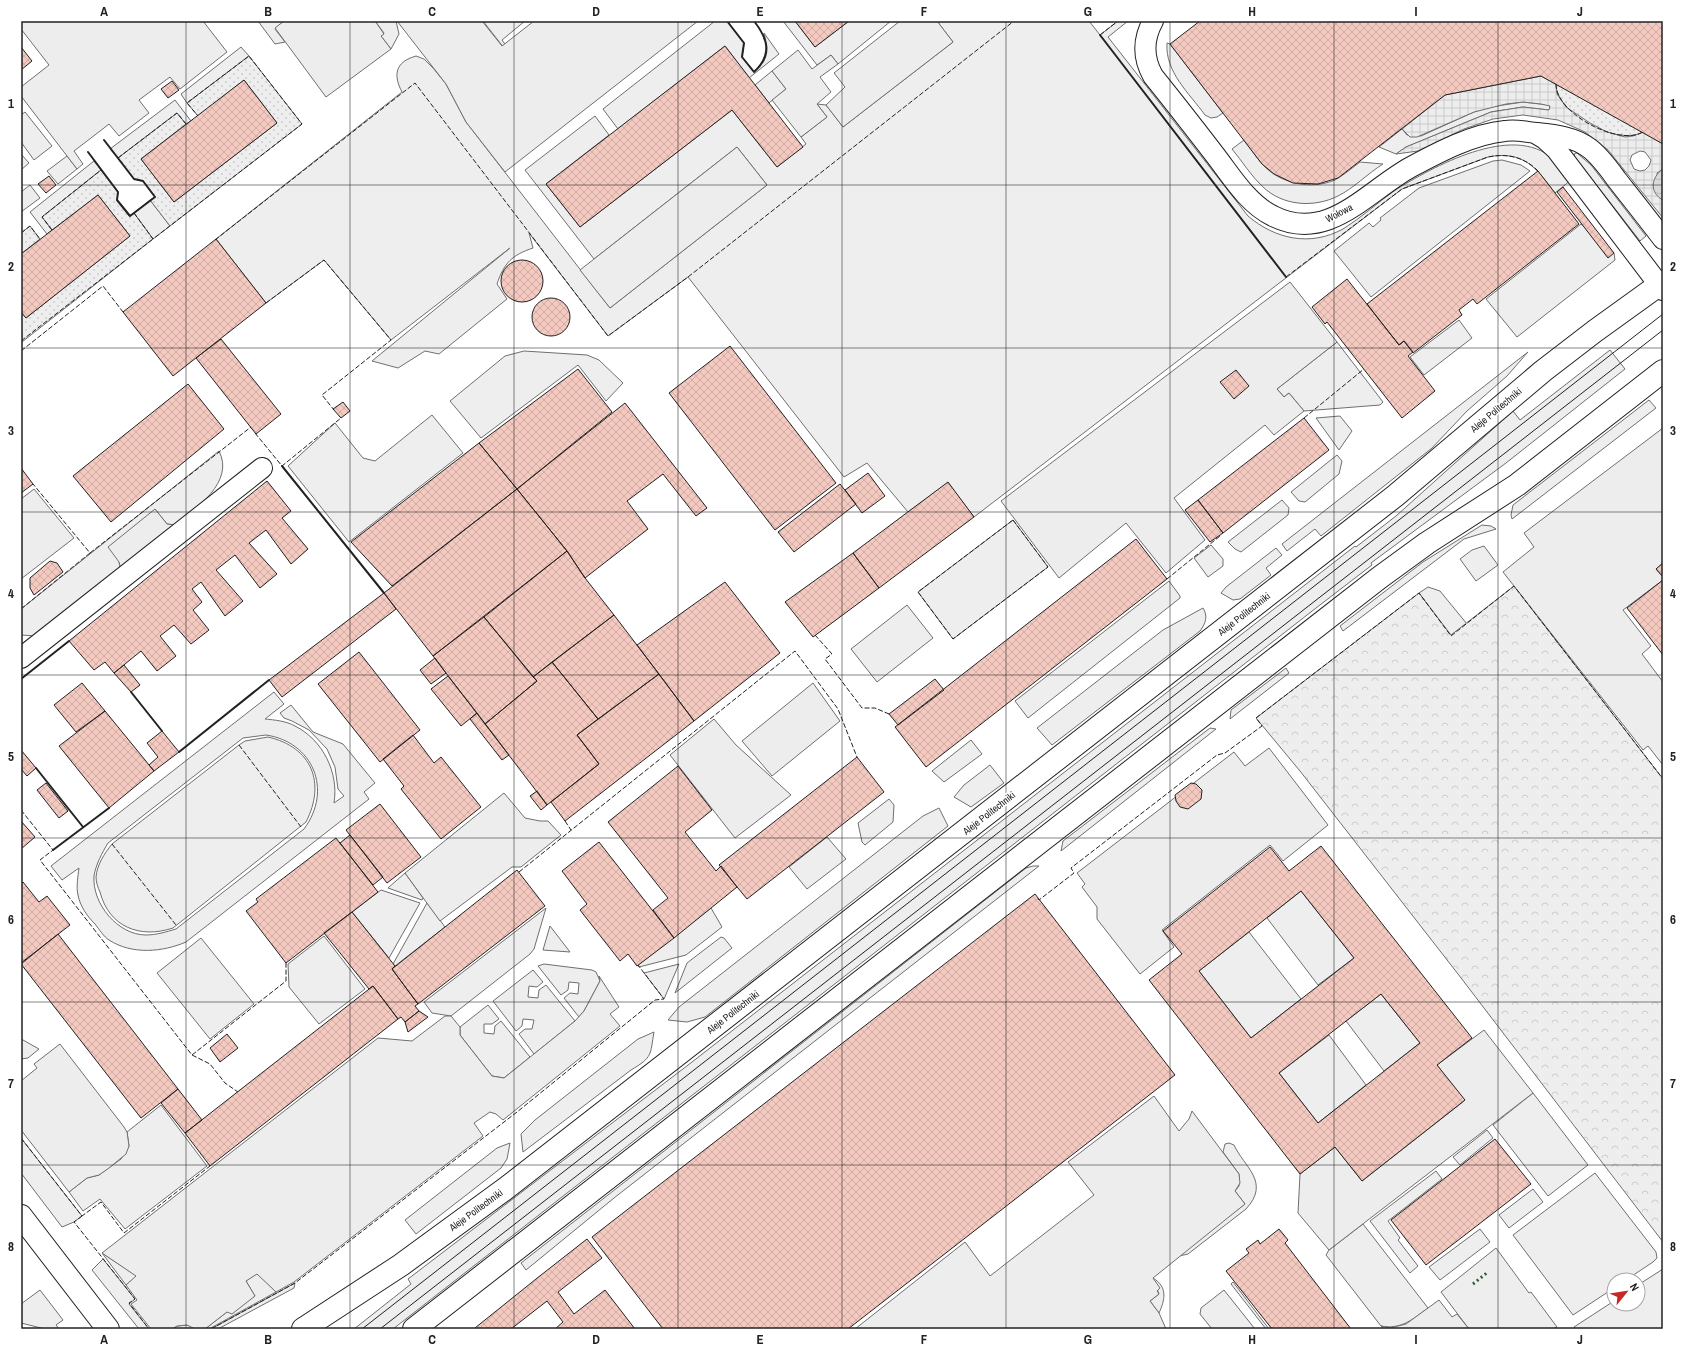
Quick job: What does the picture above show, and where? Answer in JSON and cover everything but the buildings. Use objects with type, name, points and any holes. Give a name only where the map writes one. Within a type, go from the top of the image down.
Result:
[{"type":"main road","name":"Aleje Politechniki","points":[[303,1329],[401,1265],[511,1184],[1389,501],[1438,460],[1475,426],[1555,362],[1662,286]]},
{"type":"main road","points":[[414,1329],[1378,578],[1427,543],[1517,485],[1663,371]]},
{"type":"main road","points":[[21,1216],[108,1329]]},
{"type":"street","name":"Wołowa","points":[[1153,21],[1147,36],[1145,48],[1146,59],[1154,76],[1244,192],[1262,210],[1281,220],[1299,224],[1320,223],[1329,220],[1345,213],[1386,182],[1411,167],[1467,141],[1486,134],[1505,131],[1554,134],[1575,140],[1590,148],[1603,162],[1663,239]]},
{"type":"street","points":[[1535,133],[1545,139],[1556,149],[1662,286]]},
{"type":"street","points":[[21,658],[262,468]]},
{"type":"green space","points":[[258,21],[284,21],[275,29],[285,42],[275,44]]},
{"type":"green space","points":[[375,21],[396,21],[399,34],[391,49],[381,36],[384,33]]},
{"type":"green space","points":[[483,21],[525,21],[502,40],[514,57],[511,57]]},
{"type":"green space","points":[[715,21],[727,21],[744,43],[742,57],[754,71],[761,63],[765,54],[766,44],[764,33],[779,54],[749,78],[725,46],[618,129],[603,109]]},
{"type":"green space","points":[[783,21],[795,21],[815,47],[849,21],[891,21],[838,64],[831,55],[817,65]]},
{"type":"green space","points":[[937,21],[1089,21],[1100,35],[1118,21],[1128,21],[1108,37],[1248,216],[1258,224],[1281,235],[1306,239],[1331,235],[1350,225],[1394,191],[1410,181],[1450,161],[1473,152],[1495,147],[1517,145],[1536,149],[1553,159],[1571,180],[1555,193],[1542,176],[1528,163],[1511,156],[1500,156],[1488,157],[1402,189],[974,517],[948,483],[908,512],[867,463],[844,477],[688,277],[608,336],[529,233],[533,248],[514,257],[506,265],[497,284],[507,299],[439,354],[425,351],[398,368],[372,361],[510,248],[391,340],[324,260],[266,303],[216,239],[402,92],[397,80],[398,70],[404,62],[416,56],[424,59],[446,84],[466,122],[610,308],[767,185],[737,147],[594,259],[525,170],[595,116],[609,135],[546,184],[580,227],[732,110],[777,167],[806,144],[801,137],[827,117],[817,104],[826,105],[843,127],[953,42]]},
{"type":"green space","points":[[1167,43],[1170,44],[1223,113],[1217,117],[1211,118],[1205,115],[1185,90],[1174,73],[1170,63],[1167,54]]},
{"type":"green space","points":[[241,47],[249,56],[187,103],[181,94]]},
{"type":"green space","points":[[249,56],[302,124],[170,226],[150,200],[155,197],[143,181],[134,179],[118,158],[177,113],[186,124],[141,159],[174,202],[277,123],[244,80],[198,116],[187,103]]},
{"type":"green space","points":[[772,71],[786,89],[769,103],[755,85]]},
{"type":"green space","points":[[1556,84],[1643,132],[1632,135],[1619,135],[1605,131],[1590,124],[1577,116],[1566,106],[1558,95]]},
{"type":"green space","points":[[175,100],[191,121],[186,124],[177,113],[118,158],[110,149]]},
{"type":"green space","points":[[1523,102],[1549,105],[1550,108],[1549,110],[1523,107],[1491,112],[1406,147],[1396,154],[1379,147],[1402,129],[1407,135],[1421,136],[1474,112],[1490,107]]},
{"type":"green space","points":[[25,112],[52,146],[34,160],[21,142],[21,115]]},
{"type":"green space","points":[[1244,140],[1260,162],[1270,172],[1287,181],[1306,185],[1316,185],[1335,180],[1360,162],[1383,164],[1350,189],[1338,196],[1319,202],[1299,203],[1280,198],[1271,193],[1254,178],[1232,149]]},
{"type":"green space","points":[[1575,153],[1591,165],[1646,236],[1640,241],[1574,156]]},
{"type":"green space","points":[[21,154],[29,163],[21,170]]},
{"type":"green space","points":[[67,156],[77,169],[58,184],[47,171]]},
{"type":"green space","points":[[94,161],[101,170],[42,217],[52,230],[47,234],[30,212]]},
{"type":"green space","points":[[101,170],[118,192],[117,200],[129,216],[134,213],[153,239],[22,342],[21,312],[26,318],[130,236],[98,195],[52,230],[42,217]]},
{"type":"green space","points":[[150,200],[170,226],[153,239],[134,213]]},
{"type":"green space","points":[[1581,224],[1614,253],[1615,260],[1517,337],[1486,299]]},
{"type":"green space","points":[[30,226],[40,239],[21,254],[21,233]]},
{"type":"green space","points":[[1459,320],[1472,338],[1424,375],[1410,357]]},
{"type":"green space","points":[[1337,342],[1383,402],[1380,405],[1304,411],[1289,393],[1284,397],[1277,389]]},
{"type":"green space","points":[[1610,350],[1625,369],[1506,463],[1371,563],[1372,565],[393,1329],[354,1329],[411,1284],[408,1279],[692,1062],[1355,546],[1356,547],[1396,516],[1513,411],[1520,420]]},
{"type":"green space","points":[[524,351],[587,355],[599,360],[623,383],[606,401],[578,365],[481,438],[450,401],[505,356]]},
{"type":"green space","points":[[1528,352],[1507,376],[1467,411],[1432,448],[1321,536],[1315,529],[1287,551],[1282,544]]},
{"type":"green space","points":[[1649,400],[1656,408],[1512,519],[1511,515],[1513,505]]},
{"type":"green space","points":[[432,415],[463,453],[349,542],[288,466],[335,423],[363,458],[375,461]]},
{"type":"green space","points":[[1340,416],[1352,431],[1339,450],[1316,418]]},
{"type":"green space","points":[[219,451],[223,462],[222,473],[218,484],[203,502],[176,525],[167,524],[155,509],[119,562],[119,572],[37,636],[21,635],[21,609]]},
{"type":"green space","points":[[1337,455],[1342,461],[1339,474],[1305,502],[1299,501],[1291,492]]},
{"type":"green space","points":[[1282,500],[1289,508],[1288,515],[1241,552],[1235,549],[1228,542]]},
{"type":"green space","points":[[1013,520],[1048,567],[953,639],[918,592]]},
{"type":"green space","points":[[1482,525],[1491,526],[1496,529],[1464,539],[1343,631],[1340,626],[1423,562]]},
{"type":"green space","points":[[1211,545],[1223,559],[1223,566],[1208,577],[1194,558]]},
{"type":"green space","points":[[1484,546],[1498,565],[1476,581],[1460,559],[1472,550]]},
{"type":"green space","points":[[1276,548],[1282,555],[1266,568],[1271,575],[1240,599],[1233,600],[1221,593],[1226,587]]},
{"type":"green space","points":[[1169,581],[1180,598],[1028,718],[1015,701]]},
{"type":"green space","points":[[1514,586],[1663,779],[1663,1242],[1458,974],[1300,771],[1256,718],[1419,593],[1451,635]]},
{"type":"green space","points":[[1428,587],[1440,591],[1467,624],[1451,636],[1419,593]]},
{"type":"green space","points":[[907,605],[933,638],[877,682],[851,649]]},
{"type":"green space","points":[[1203,608],[1206,620],[1200,631],[1052,745],[1037,728],[1163,630]]},
{"type":"green space","points":[[1286,668],[1289,673],[1230,719],[1231,710]]},
{"type":"green space","points":[[274,692],[284,704],[265,719],[277,720],[292,724],[314,740],[327,758],[331,769],[334,780],[334,803],[344,796],[338,789],[335,767],[327,749],[309,730],[284,718],[280,713],[291,705],[313,732],[343,744],[375,783],[364,792],[369,799],[186,942],[168,948],[158,950],[137,950],[118,945],[109,940],[89,918],[80,903],[77,889],[79,868],[62,880],[51,866]],"holes":[[[266,735],[282,739],[296,747],[314,770],[317,784],[317,799],[313,814],[304,829],[176,929],[146,935],[136,934],[117,924],[102,907],[97,897],[95,887],[94,876],[96,867],[108,843],[243,738]]]},
{"type":"green space","points":[[1210,728],[1216,729],[1061,851],[1063,841]]},
{"type":"green space","points":[[268,737],[283,742],[295,749],[305,758],[311,769],[315,794],[312,808],[306,822],[173,928],[161,931],[138,931],[118,922],[104,904],[96,879],[99,864],[112,844],[239,745],[245,741]]},
{"type":"green space","points":[[971,740],[982,754],[944,782],[932,771]]},
{"type":"green space","points":[[990,765],[1004,783],[971,807],[954,797],[964,785]]},
{"type":"green space","points":[[889,799],[894,805],[893,822],[865,845],[862,842],[858,823]]},
{"type":"green space","points":[[939,808],[948,826],[705,1017],[687,1022],[668,1020],[679,1007],[923,816]]},
{"type":"green space","points":[[827,837],[846,859],[807,889],[789,867]]},
{"type":"green space","points":[[1039,866],[614,1198],[526,1270],[521,1263],[1026,868]]},
{"type":"green space","points":[[405,873],[423,898],[422,900],[388,888]]},
{"type":"green space","points":[[381,890],[420,903],[389,958],[352,912]]},
{"type":"green space","points":[[1301,891],[1354,958],[1318,985],[1267,918]]},
{"type":"green space","points":[[427,903],[445,927],[395,966],[393,964]]},
{"type":"green space","points":[[546,908],[534,949],[530,954],[451,1016],[432,1013],[424,1002]]},
{"type":"green space","points":[[711,908],[722,927],[686,955],[639,967],[638,965]]},
{"type":"green space","points":[[550,926],[570,952],[543,950]]},
{"type":"green space","points":[[1249,932],[1301,999],[1251,1038],[1199,971]]},
{"type":"green space","points":[[324,936],[365,989],[319,1024],[289,987],[288,964]]},
{"type":"green space","points":[[721,937],[724,938],[732,948],[675,993],[687,963]]},
{"type":"green space","points":[[201,938],[254,1004],[210,1039],[157,973]]},
{"type":"green space","points":[[544,964],[592,970],[596,972],[600,981],[584,1011],[579,1017],[564,998],[570,993],[578,994],[579,983],[569,982],[568,990],[561,995],[538,966]]},
{"type":"green space","points":[[679,964],[664,999],[644,973]]},
{"type":"green space","points":[[533,970],[543,982],[537,987],[529,986],[528,997],[538,998],[539,990],[546,985],[575,1021],[534,1054],[519,1034],[525,1029],[532,1029],[534,1020],[523,1019],[522,1026],[516,1031],[493,1001]]},
{"type":"green space","points":[[1381,994],[1420,1043],[1384,1071],[1346,1021]]},
{"type":"green space","points":[[488,1005],[499,1019],[492,1024],[484,1024],[484,1033],[494,1034],[495,1026],[501,1021],[530,1057],[504,1078],[492,1076],[460,1035],[460,1027]]},
{"type":"green space","points":[[654,1032],[651,1051],[643,1062],[523,1152],[521,1134],[535,1120],[638,1039]]},
{"type":"green space","points":[[1329,1035],[1366,1085],[1318,1123],[1279,1073]]},
{"type":"green space","points":[[21,1039],[39,1049],[28,1058],[21,1059]]},
{"type":"green space","points":[[1533,1093],[1588,1165],[1548,1196],[1493,1125]]},
{"type":"green space","points":[[161,1105],[207,1166],[125,1229],[100,1199],[83,1211],[69,1192],[87,1178],[99,1175],[121,1159],[129,1146],[127,1132]]},
{"type":"green space","points":[[1487,1130],[1493,1138],[1460,1165],[1453,1157]]},
{"type":"green space","points":[[21,1138],[82,1216],[74,1222],[62,1227],[21,1173]]},
{"type":"green space","points":[[510,1143],[507,1159],[501,1168],[416,1234],[405,1220],[497,1148]]},
{"type":"green space","points":[[1229,1143],[1234,1145],[1253,1175],[1256,1183],[1256,1191],[1253,1199],[1246,1209],[1188,1254],[1175,1257],[1245,1204],[1235,1191],[1239,1186],[1239,1174],[1223,1152],[1225,1144]]},
{"type":"green space","points":[[1436,1171],[1442,1179],[1388,1221],[1400,1238],[1398,1240],[1418,1266],[1410,1273],[1370,1221]]},
{"type":"green space","points":[[1595,1173],[1656,1252],[1657,1258],[1638,1272],[1606,1272],[1606,1293],[1573,1315],[1513,1235]]},
{"type":"green space","points":[[1533,1189],[1543,1202],[1509,1228],[1499,1215]]},
{"type":"green space","points":[[1363,1224],[1428,1308],[1406,1323],[1388,1327],[1381,1326],[1326,1255],[1329,1250]]},
{"type":"green space","points":[[1480,1229],[1490,1242],[1440,1280],[1429,1267]]},
{"type":"green space","points":[[1496,1248],[1529,1293],[1531,1292],[1557,1327],[1553,1329],[1469,1329],[1441,1292]]},
{"type":"green space","points":[[102,1253],[137,1276],[126,1285]]},
{"type":"green space","points":[[103,1259],[135,1299],[129,1304],[149,1329],[139,1329],[92,1270]]},
{"type":"green space","points":[[1663,1269],[1663,1329],[1575,1329],[1574,1327],[1606,1306],[1606,1312],[1646,1312],[1646,1280]]},
{"type":"green space","points":[[257,1273],[276,1292],[209,1329],[205,1329],[227,1312],[255,1296],[246,1281]]},
{"type":"green space","points":[[1153,1278],[1161,1285],[1164,1294],[1163,1303],[1159,1313],[1150,1301],[1159,1294]]},
{"type":"green space","points":[[1233,1282],[1269,1329],[1266,1329],[1231,1284]]},
{"type":"green space","points":[[295,1283],[294,1288],[218,1329],[211,1329]]},
{"type":"green space","points":[[40,1290],[63,1320],[56,1325],[59,1329],[45,1329],[21,1323],[21,1304]]},
{"type":"green space","points":[[1224,1290],[1255,1329],[1212,1329],[1200,1314],[1201,1308]]},
{"type":"green space","points":[[188,1325],[195,1329],[172,1329],[177,1326]]},
{"type":"shaded area","points":[[21,21],[203,21],[227,52],[180,89],[170,77],[139,100],[149,113],[119,136],[109,124],[74,151],[83,164],[77,169],[21,96],[21,87],[49,65],[21,29]]},
{"type":"shaded area","points":[[284,21],[375,21],[384,34],[381,36],[391,49],[326,97],[275,28]]},
{"type":"shaded area","points":[[397,21],[482,21],[502,46],[534,21],[698,21],[505,172],[466,122],[446,84]]},
{"type":"shaded area","points":[[900,21],[937,21],[953,42],[843,127],[826,105],[845,87],[834,73]]},
{"type":"shaded area","points":[[798,50],[812,69],[831,55],[838,64],[820,77],[831,92],[817,104],[827,117],[801,137],[772,100],[786,89],[772,71]]},
{"type":"shaded area","points":[[1541,76],[1556,84],[1557,94],[1566,107],[1590,123],[1607,132],[1625,137],[1643,132],[1663,144],[1663,169],[1657,173],[1661,199],[1663,200],[1663,218],[1608,150],[1585,132],[1558,120],[1523,115],[1493,119],[1464,129],[1418,151],[1396,154],[1406,147],[1491,112],[1523,107],[1549,110],[1550,106],[1523,102],[1506,104],[1474,112],[1417,137],[1410,137],[1402,129],[1445,95]],"holes":[[[1640,151],[1645,152],[1651,160],[1649,166],[1645,170],[1640,171],[1634,169],[1630,160],[1632,155]]]},
{"type":"shaded area","points":[[737,147],[767,185],[610,308],[580,270]]},
{"type":"shaded area","points":[[1502,160],[1521,165],[1530,171],[1371,297],[1334,251],[1369,223],[1373,227],[1381,220],[1380,218],[1419,188],[1493,161]]},
{"type":"shaded area","points":[[30,185],[40,198],[21,212],[21,192]]},
{"type":"shaded area","points":[[1290,282],[1337,342],[1277,389],[1284,397],[1289,393],[1304,411],[1274,435],[1265,425],[1174,498],[1205,540],[1166,573],[1126,523],[1059,578],[1001,501]]},
{"type":"shaded area","points":[[1663,428],[1663,563],[1656,569],[1663,577],[1663,580],[1623,610],[1651,646],[1642,654],[1663,682],[1663,765],[1648,746],[1643,750],[1503,572],[1534,547],[1524,533]]},
{"type":"shaded area","points":[[34,489],[74,538],[21,579],[21,499]]},
{"type":"shaded area","points":[[155,509],[167,524],[176,525],[119,572],[119,562],[108,547]]},
{"type":"shaded area","points":[[813,683],[840,721],[772,776],[742,741]]},
{"type":"shaded area","points":[[714,719],[736,745],[791,795],[735,838],[670,755]]},
{"type":"shaded area","points":[[1269,748],[1328,825],[1283,861],[1270,845],[1162,930],[1174,947],[1140,974],[1097,919],[1097,907],[1082,887],[1085,884],[1077,873],[1234,752],[1245,766]]},
{"type":"shaded area","points":[[504,793],[525,818],[548,821],[561,835],[521,867],[512,867],[440,921],[405,873]]},
{"type":"shaded area","points":[[599,976],[619,1007],[610,1014],[620,1026],[503,1120],[496,1114],[490,1112],[474,1123],[483,1136],[294,1282],[276,1292],[257,1274],[246,1281],[255,1296],[232,1314],[227,1312],[205,1329],[195,1329],[187,1325],[177,1326],[172,1329],[151,1329],[131,1304],[137,1300],[126,1285],[136,1276],[102,1253],[378,1038],[412,1041],[445,1016],[451,1016],[460,1027],[460,1035],[492,1076],[504,1078],[575,1021],[584,1011],[600,981]]},
{"type":"shaded area","points":[[1484,1030],[1533,1093],[1329,1250],[1298,1213],[1300,1174],[1335,1147],[1362,1181],[1464,1101],[1437,1065]]},
{"type":"shaded area","points":[[60,1044],[124,1127],[127,1132],[129,1146],[126,1154],[109,1168],[99,1175],[87,1178],[69,1192],[21,1130],[21,1081],[37,1068],[34,1064]]},
{"type":"shaded area","points":[[1154,1096],[1179,1131],[1189,1119],[1192,1111],[1239,1174],[1240,1183],[1235,1191],[1245,1204],[1153,1278],[1160,1288],[1157,1291],[1159,1294],[1150,1301],[1159,1313],[1166,1329],[855,1329],[965,1242],[990,1276],[1094,1195],[1068,1162]]},
{"type":"shaded area","points":[[1439,1300],[1452,1317],[1457,1314],[1469,1329],[1384,1329],[1381,1326],[1390,1328],[1406,1324]]},
{"type":"water","points":[[1663,169],[1663,200],[1655,193],[1653,185],[1656,176]]},
{"type":"tram line","points":[[362,1329],[1663,314]]},
{"type":"tram line","points":[[380,1329],[1663,330]]},
{"type":"hedge","points":[[1473,1284],[1488,1272]]},
{"type":"fence","points":[[215,240],[415,83],[608,336],[688,277],[1014,21]]},
{"type":"fence","points":[[1100,35],[1118,21]]},
{"type":"fence","points":[[134,213],[153,239],[302,124],[249,56],[187,103],[198,116]]},
{"type":"fence","points":[[1556,84],[1558,95],[1566,106],[1577,116],[1590,124],[1605,131],[1619,135],[1632,135],[1643,132]]},
{"type":"fence","points":[[118,158],[177,113],[186,124]]},
{"type":"fence","points":[[1286,277],[1402,189],[1488,157],[1495,156],[1508,156],[1521,159],[1533,166],[1538,171]]},
{"type":"fence","points":[[52,230],[42,217],[101,170]]},
{"type":"fence","points":[[21,233],[30,226],[40,239]]},
{"type":"fence","points":[[21,341],[153,239]]},
{"type":"fence","points":[[266,303],[324,260],[391,340],[322,395],[334,410]]},
{"type":"fence","points":[[21,351],[103,286],[123,312],[125,310]]},
{"type":"fence","points":[[1304,418],[1364,369]]},
{"type":"fence","points":[[255,433],[282,466],[341,418],[339,416]]},
{"type":"fence","points":[[90,553],[251,427]]},
{"type":"fence","points":[[21,609],[90,553],[33,484]]},
{"type":"fence","points":[[1013,520],[1048,567],[953,639],[918,592],[1013,520]]},
{"type":"fence","points":[[1167,579],[1220,536]]},
{"type":"fence","points":[[1038,898],[1039,900],[1074,873],[1071,868],[1217,755],[1225,753],[1262,726],[1256,718],[1419,593],[1451,636],[1514,586],[1663,779]]},
{"type":"fence","points":[[815,635],[832,654],[825,659],[862,708],[875,708],[889,714]]},
{"type":"fence","points":[[519,872],[795,651],[838,709],[857,757]]},
{"type":"fence","points":[[239,745],[301,827]]},
{"type":"fence","points":[[21,810],[53,850],[40,860],[192,1055],[210,1064],[225,1083],[238,1092]]},
{"type":"fence","points":[[565,821],[571,830]]},
{"type":"fence","points":[[112,844],[176,925]]},
{"type":"fence","points":[[192,1055],[286,981],[286,963]]},
{"type":"fence","points":[[211,1329],[295,1283],[517,1112],[655,1000],[664,999],[638,965]]},
{"type":"fence","points":[[21,1138],[82,1216],[101,1202],[124,1233],[210,1166]]},
{"type":"fence","points":[[82,1216],[74,1222],[135,1299],[129,1303],[149,1329]]},
{"type":"wall","points":[[727,21],[744,43],[742,57],[754,72],[760,66],[766,53],[763,34],[754,21]]},
{"type":"wall","points":[[1100,35],[1286,277]]},
{"type":"wall","points":[[88,152],[118,192],[117,200],[130,216],[155,197],[143,181],[134,179],[104,140]]},
{"type":"wall","points":[[282,466],[384,593]]},
{"type":"wall","points":[[21,679],[69,641]]},
{"type":"wall","points":[[179,752],[269,680]]},
{"type":"wall","points":[[131,692],[162,731]]},
{"type":"wall","points":[[36,768],[83,827]]},
{"type":"wall","points":[[53,850],[109,808]]}]
